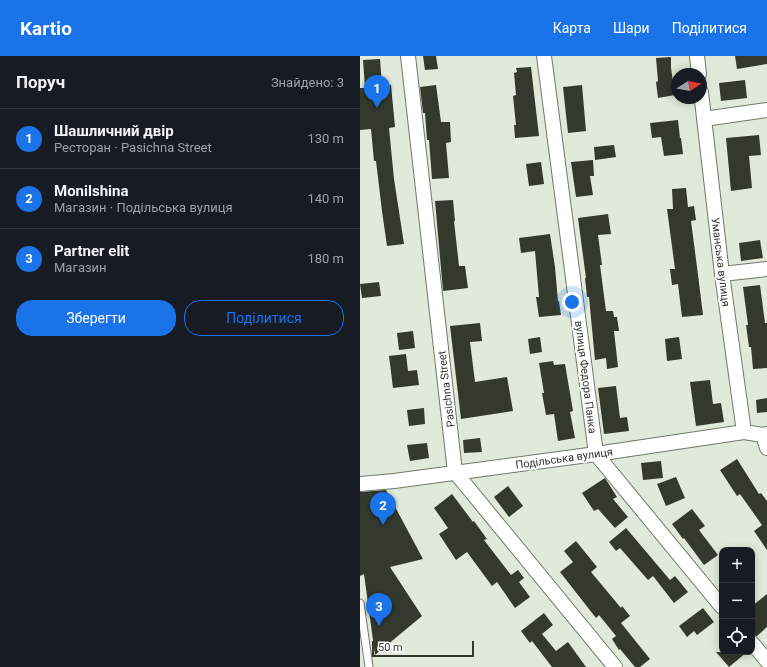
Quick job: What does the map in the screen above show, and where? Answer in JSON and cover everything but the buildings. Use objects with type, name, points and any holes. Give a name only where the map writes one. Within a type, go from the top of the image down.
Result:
[{"type":"street","name":"Pasichna Street","points":[[408,56],[455,472]]},
{"type":"street","name":"вулиця Федора Панка","points":[[544,56],[596,454]]},
{"type":"street","points":[[698,56],[699,68]]},
{"type":"street","name":"Уманська вулиця","points":[[702,104],[722,274],[744,432]]},
{"type":"street","points":[[704,119],[767,110]]},
{"type":"street","points":[[722,274],[767,269]]},
{"type":"street","name":"Подільська вулиця","points":[[360,484],[394,481],[596,454],[744,432],[765,434]]},
{"type":"street","points":[[765,434],[767,448]]},
{"type":"street","points":[[596,454],[719,603]]},
{"type":"street","points":[[455,472],[616,667]]},
{"type":"street","points":[[755,647],[767,661]]},
{"type":"lane","points":[[360,604],[369,667]]},
{"type":"place","name":"Шашличний двір","points":[[377,108]]},
{"type":"place","name":"Monilshina","points":[[383,525]]},
{"type":"place","name":"Partner elit","points":[[379,626]]}]
